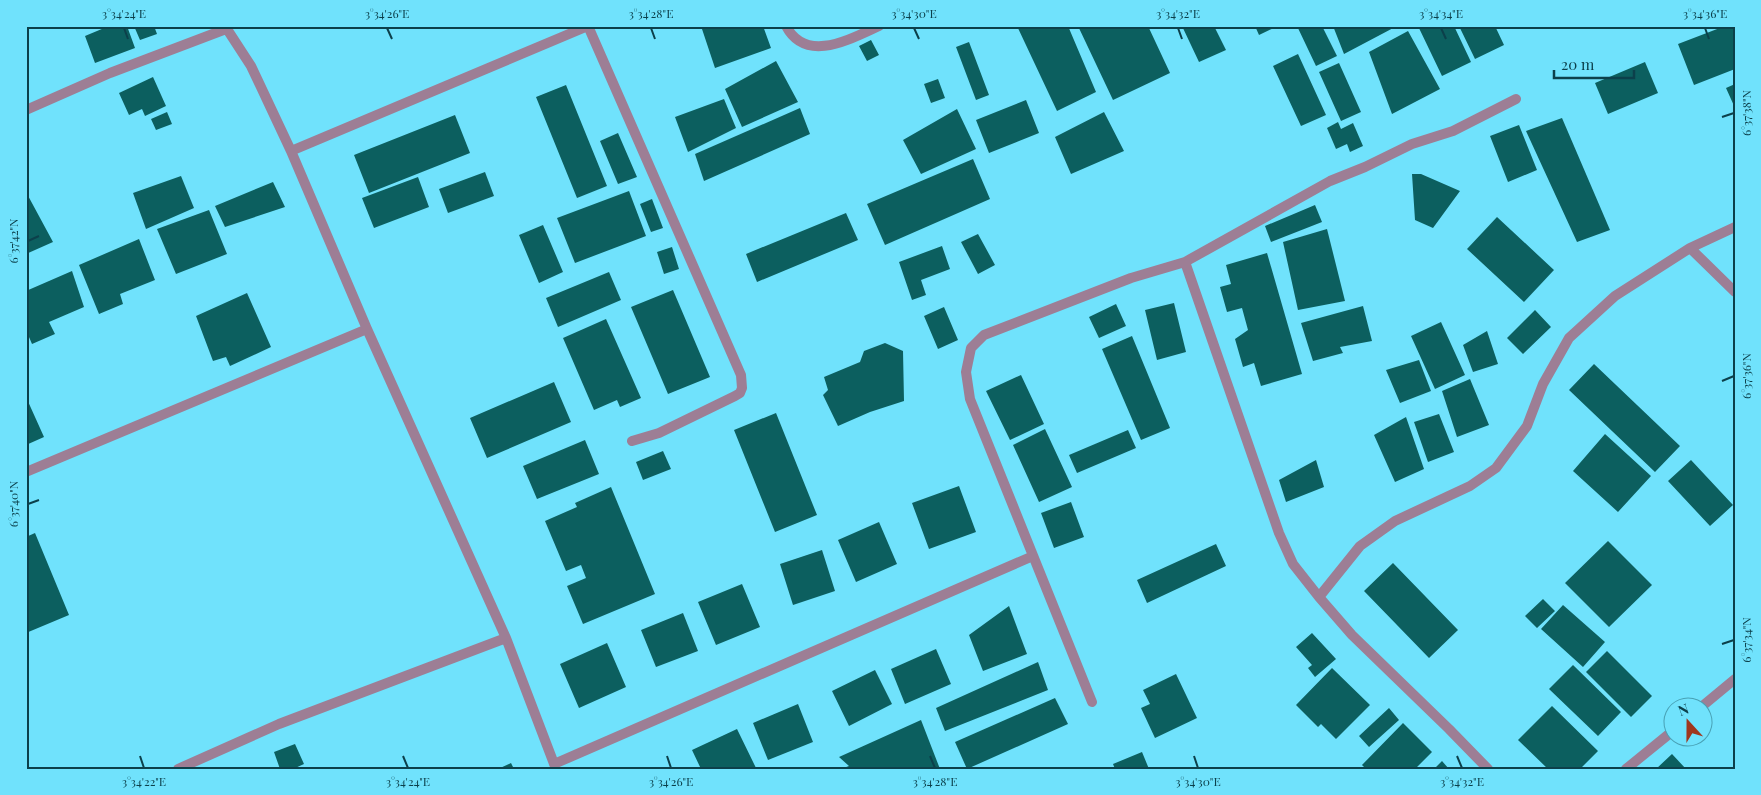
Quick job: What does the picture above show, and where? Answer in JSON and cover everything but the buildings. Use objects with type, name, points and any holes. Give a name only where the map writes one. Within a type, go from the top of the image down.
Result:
[{"type":"street","points":[[291,151],[588,26],[741,374],[742,382],[740,393],[735,396],[659,433],[632,441]]},
{"type":"street","points":[[786,26],[791,36],[812,47],[840,43],[879,26]]},
{"type":"street","points":[[26,110],[110,73],[225,27],[251,66],[291,151],[367,329],[506,638],[555,766],[1033,556]]},
{"type":"street","points":[[1092,702],[970,399],[966,372],[971,348],[984,335],[1131,278],[1185,262],[1330,181],[1365,167],[1412,144],[1460,128],[1516,99]]},
{"type":"street","points":[[1319,597],[1360,546],[1396,521],[1470,486],[1496,468],[1527,426],[1543,384],[1569,338],[1615,296],[1690,248],[1735,227]]},
{"type":"street","points":[[1690,248],[1735,292]]},
{"type":"street","points":[[1185,262],[1279,533],[1293,564],[1352,636],[1450,728],[1488,769]]},
{"type":"street","points":[[26,472],[367,329]]},
{"type":"street","points":[[178,769],[279,724],[506,638]]},
{"type":"street","points":[[1712,698],[1735,679]]},
{"type":"street","points":[[1626,769],[1664,738]]}]
